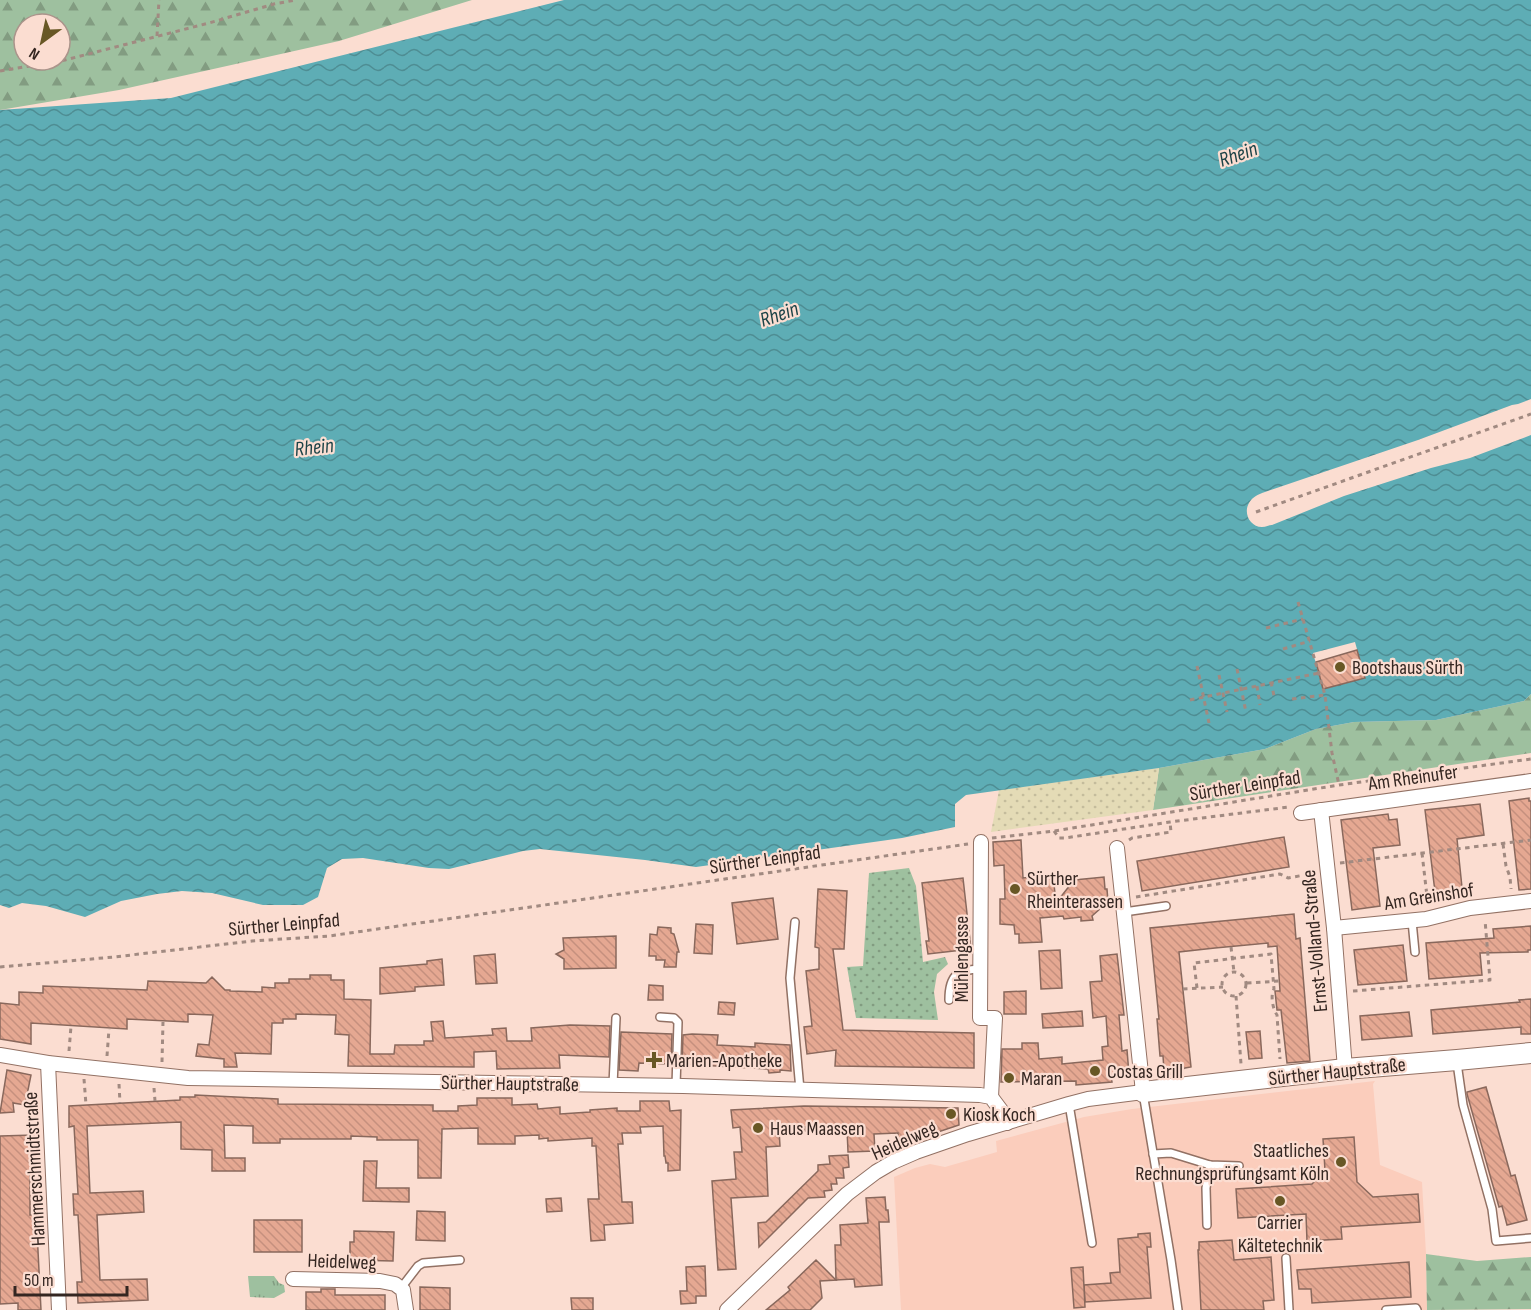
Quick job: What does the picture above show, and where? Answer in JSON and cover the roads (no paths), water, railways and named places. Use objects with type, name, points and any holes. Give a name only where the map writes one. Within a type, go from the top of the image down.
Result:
[{"type":"street","name":"Am Rheinufer","points":[[1301,813],[1531,781]]},
{"type":"street","name":"Ernst-Volland-Straße","points":[[1321,810],[1334,928],[1345,1069]]},
{"type":"street","name":"Mühlengasse","points":[[981,842],[980,1018],[995,1018],[991,1097]]},
{"type":"street","points":[[1117,848],[1143,1092]]},
{"type":"street","name":"Am Greinshof","points":[[1334,928],[1412,921],[1470,908],[1531,901]]},
{"type":"street","name":"Sürther Hauptstraße","points":[[1143,1092],[1345,1069],[1531,1053]]},
{"type":"street","name":"Sürther Hauptstraße","points":[[0,1055],[48,1063],[188,1078],[676,1086],[991,1097]]},
{"type":"street","name":"Hammerschmidtstraße","points":[[48,1063],[59,1310]]},
{"type":"street","name":"Heidelweg","points":[[727,1310],[847,1194],[893,1162],[968,1134],[1069,1104],[1088,1099],[1143,1092]]},
{"type":"street","points":[[991,1097],[1003,1113],[1007,1123]]},
{"type":"street","name":"Heidelweg","points":[[293,1279],[380,1281],[395,1284],[404,1290],[406,1310]]},
{"type":"lane","points":[[1123,906],[1166,906]]},
{"type":"lane","points":[[1412,921],[1415,952]]},
{"type":"lane","points":[[795,922],[790,978],[801,1090]]},
{"type":"lane","points":[[949,1000],[949,988],[958,972],[966,969],[980,969]]},
{"type":"lane","points":[[660,1017],[674,1018],[678,1022],[676,1086]]},
{"type":"lane","points":[[613,1085],[616,1018]]},
{"type":"lane","points":[[1457,1060],[1463,1105],[1492,1209],[1496,1241],[1531,1238]]},
{"type":"lane","points":[[1143,1092],[1172,1260],[1178,1310]]},
{"type":"lane","points":[[1069,1104],[1092,1243]]},
{"type":"lane","points":[[1153,1154],[1171,1153],[1210,1165],[1239,1166]]},
{"type":"lane","points":[[1207,1225],[1206,1188],[1210,1165]]},
{"type":"lane","points":[[1286,1258],[1289,1310]]},
{"type":"lane","points":[[401,1288],[423,1263],[460,1260]]},
{"type":"lane","points":[[1386,1310],[1416,1308],[1416,1310]]},
{"type":"water","name":"Rhein","points":[[564,0],[1531,0],[1531,399],[1263,493],[1249,503],[1247,515],[1254,525],[1262,527],[1272,525],[1344,496],[1470,458],[1531,435],[1531,694],[1524,701],[1436,720],[1354,722],[1316,729],[1265,749],[1159,768],[966,795],[955,804],[955,827],[902,838],[696,867],[540,849],[449,869],[363,858],[342,859],[327,868],[318,897],[303,905],[263,905],[212,893],[182,891],[121,901],[85,917],[46,906],[22,903],[9,908],[0,905],[0,110],[171,98]]},
{"type":"place","name":"Bootshaus Sürth","points":[[1340,667]]},
{"type":"place","name":"Sürther Rheinterassen","points":[[1015,889]]},
{"type":"place","name":"Marien-Apotheke","points":[[654,1060]]},
{"type":"place","name":"Costas Grill","points":[[1095,1071]]},
{"type":"place","name":"Maran","points":[[1009,1078]]},
{"type":"place","name":"Kiosk Koch","points":[[951,1114]]},
{"type":"place","name":"Haus Maassen","points":[[758,1128]]},
{"type":"place","name":"Staatliches Rechnungsprüfungsamt Köln","points":[[1341,1162]]},
{"type":"place","name":"Carrier Kältetechnik","points":[[1280,1201]]}]
